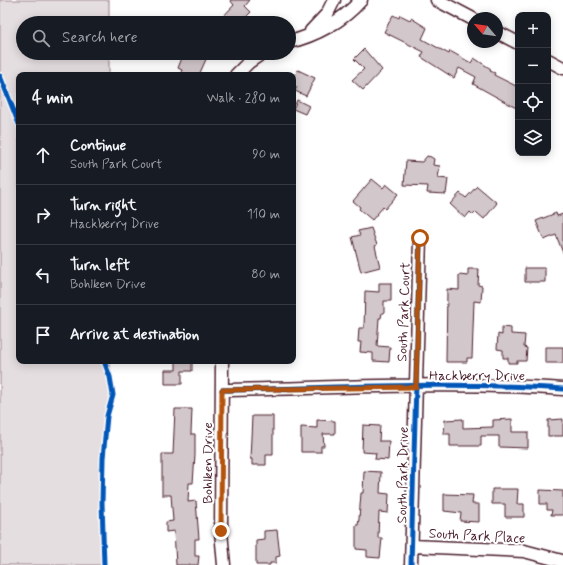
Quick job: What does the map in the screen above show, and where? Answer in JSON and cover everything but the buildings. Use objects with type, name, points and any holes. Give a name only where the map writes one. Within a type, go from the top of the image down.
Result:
[{"type":"street","points":[[303,40],[327,14],[334,0]]},
{"type":"street","points":[[296,41],[303,40],[337,21],[354,8],[361,0]]},
{"type":"street","points":[[437,0],[467,16]]},
{"type":"street","points":[[503,35],[515,41]]},
{"type":"street","points":[[239,72],[252,60]]},
{"type":"street","points":[[551,62],[563,68]]},
{"type":"street","name":"South Park Court","points":[[416,387],[420,238]]},
{"type":"street","name":"Bohlken Drive","points":[[222,364],[221,531],[224,565]]},
{"type":"street","name":"Hackberry Drive","points":[[222,390],[416,387],[533,387],[563,389]]},
{"type":"street","name":"South Park Drive","points":[[411,565],[416,387]]},
{"type":"street","name":"South Park Place","points":[[412,546],[524,551],[562,562]]},
{"type":"shaded area","points":[[0,0],[109,0],[109,16],[16,16],[16,60],[109,60],[109,72],[16,72],[16,364],[110,364],[113,395],[107,416],[102,503],[104,565],[0,565]]},
{"type":"cycle path","points":[[0,76],[16,116]]},
{"type":"cycle path","points":[[411,565],[420,238]]},
{"type":"cycle path","points":[[104,565],[102,503],[103,458],[107,416],[113,395],[110,377],[105,364]]},
{"type":"cycle path","points":[[222,390],[435,385],[563,389]]},
{"type":"route","points":[[221,531],[222,390],[416,387],[420,238]]}]
